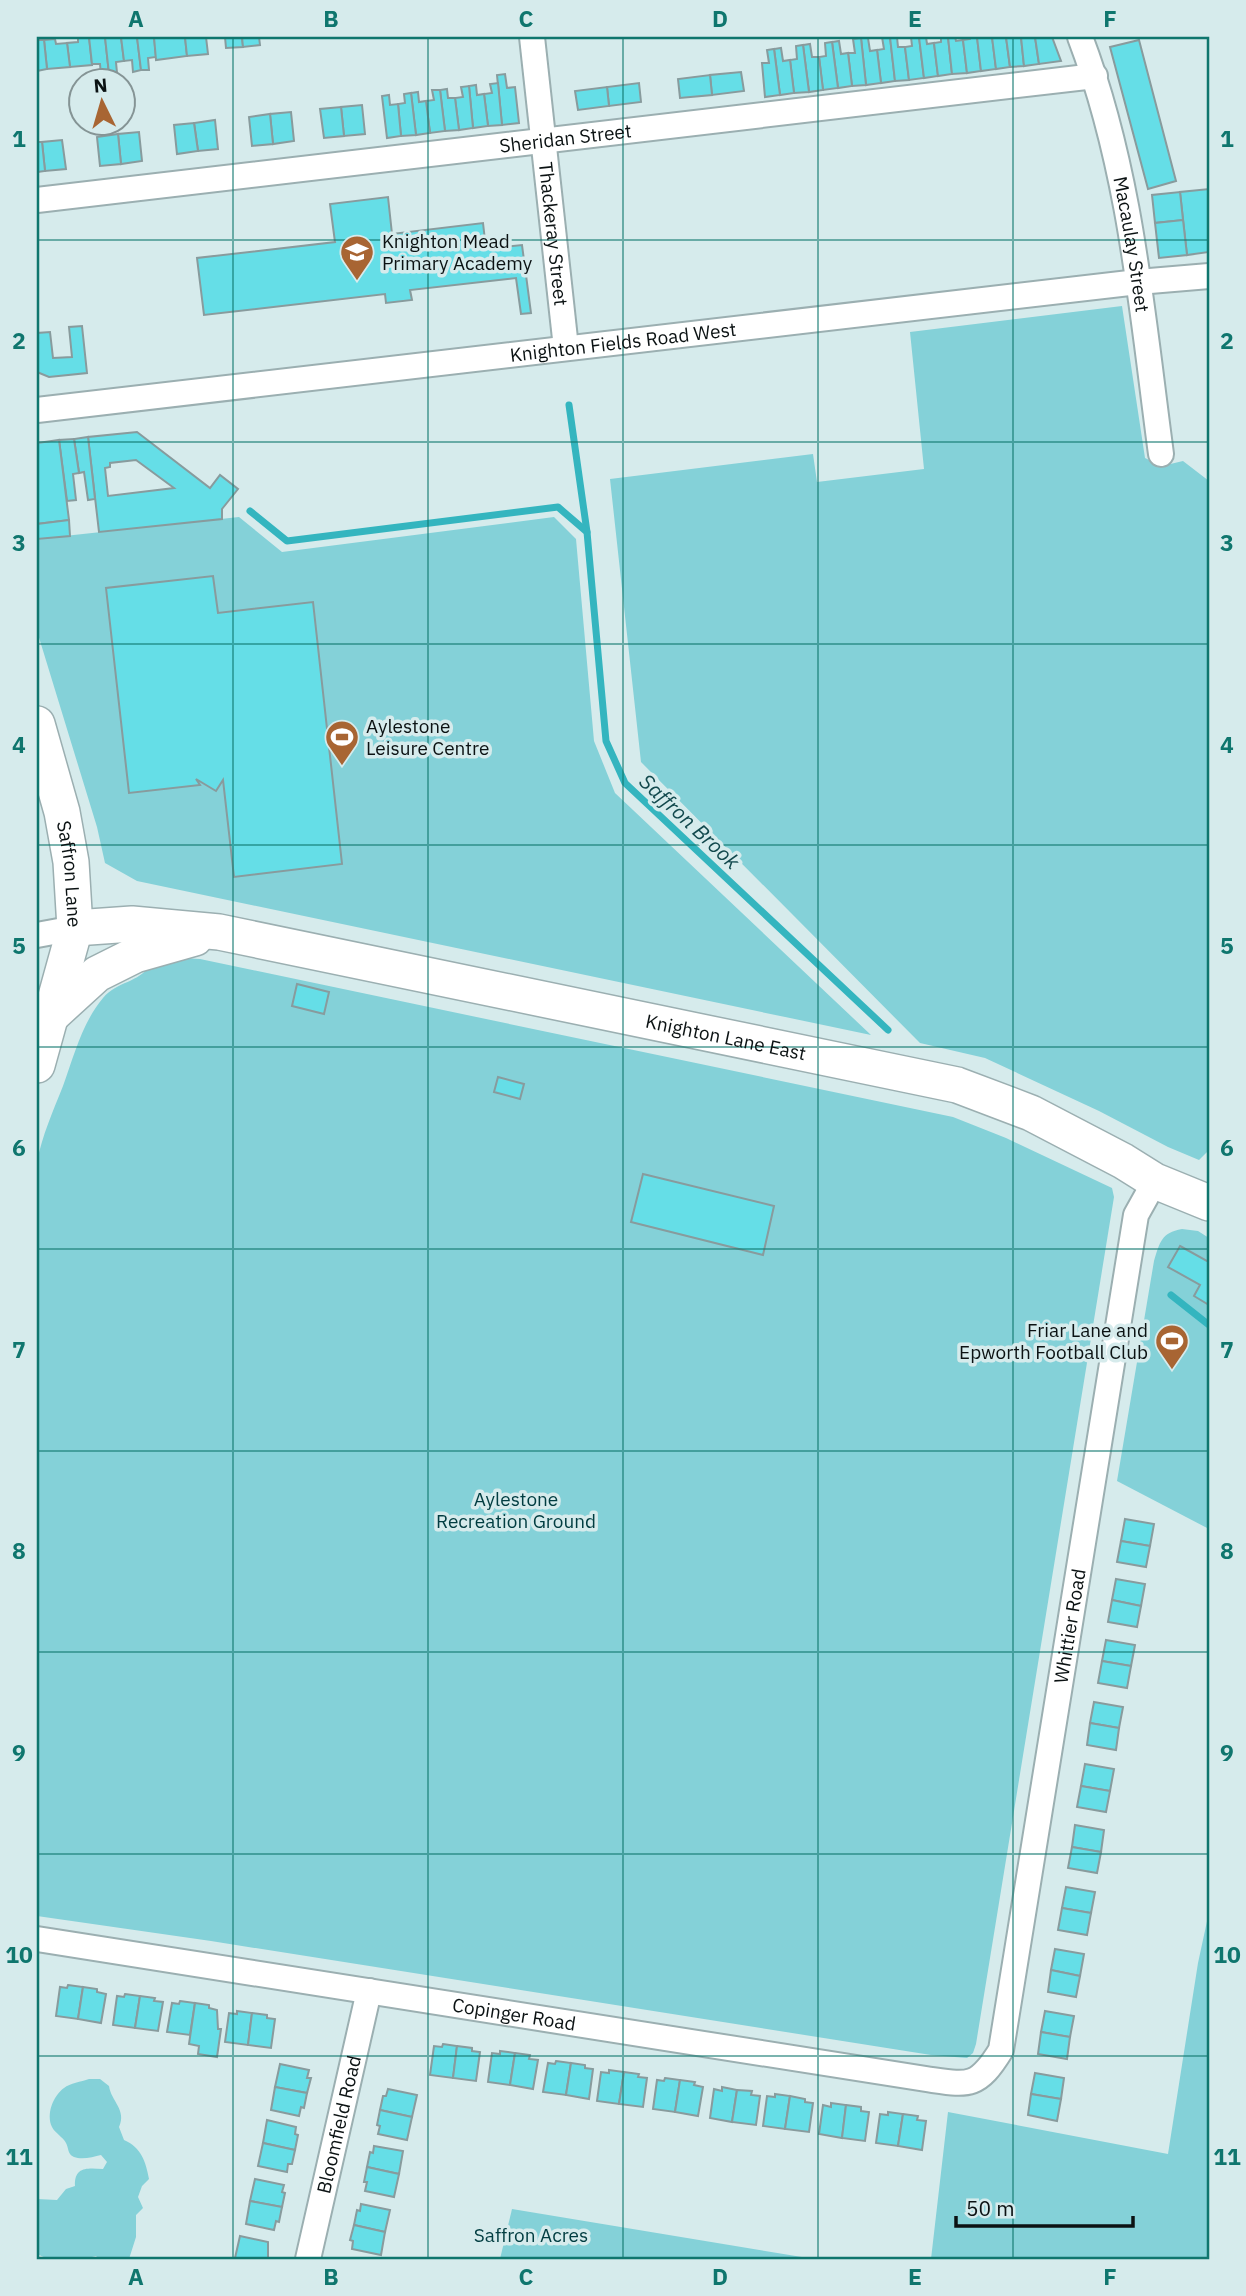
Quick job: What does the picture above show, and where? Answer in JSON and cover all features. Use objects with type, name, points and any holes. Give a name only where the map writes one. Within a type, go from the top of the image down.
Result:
[{"type":"street","name":"Thackeray Street","points":[[531,37],[566,348]]},
{"type":"street","name":"Macaulay Street","points":[[1080,37],[1095,76],[1122,178],[1161,454]]},
{"type":"street","name":"Sheridan Street","points":[[37,200],[1095,76]]},
{"type":"street","name":"Knighton Fields Road West","points":[[37,410],[1138,282],[1209,276]]},
{"type":"street","name":"Saffron Lane","points":[[37,724],[62,813],[71,862],[75,928],[37,1065]]},
{"type":"street","name":"Knighton Lane East","points":[[75,928],[132,925],[219,932],[957,1085],[1031,1113],[1123,1161],[1155,1181],[1209,1203]]},
{"type":"street","points":[[37,935],[75,928]]},
{"type":"street","name":"Knighton Lane East","points":[[50,1016],[97,974],[135,954],[219,932]]},
{"type":"street","name":"Whittier Road","points":[[988,2071],[1001,2050],[1136,1215],[1155,1181]]},
{"type":"street","name":"Copinger Road","points":[[37,1939],[960,2083],[975,2081],[988,2071]]},
{"type":"street","name":"Bloomfield Road","points":[[308,2259],[369,1991]]},
{"type":"green space","points":[[1122,306],[1145,458],[1162,466],[1183,461],[1209,481],[1209,1150],[1199,1160],[985,1058],[920,1043],[641,762],[610,479],[813,454],[817,482],[924,469],[910,332]]},
{"type":"green space","name":"Aylestone Leisure Centre","points":[[239,517],[282,552],[554,517],[576,539],[594,741],[615,793],[871,1035],[137,881],[105,863],[97,827],[37,631],[37,539]]},
{"type":"green space","name":"Aylestone Recreation Ground","points":[[183,958],[200,959],[953,1117],[1006,1138],[1112,1188],[1114,1197],[976,2044],[973,2053],[967,2058],[931,2055],[37,1916],[37,1162],[79,1040],[89,1018],[103,998],[115,988],[140,975],[150,965]]},
{"type":"green space","name":"Friar Lane and Epworth Football Club","points":[[1182,1229],[1198,1231],[1209,1238],[1209,1529],[1117,1481],[1154,1261],[1162,1239]]},
{"type":"green space","points":[[1209,1912],[1209,2259],[931,2259],[948,2112],[1168,2154],[1198,1963]]},
{"type":"green space","points":[[100,2079],[109,2086],[120,2111],[119,2127],[124,2140],[139,2151],[148,2173],[149,2179],[142,2186],[138,2197],[143,2208],[136,2215],[136,2237],[129,2259],[99,2259],[96,2256],[58,2260],[37,2254],[37,2199],[57,2200],[66,2189],[75,2186],[79,2172],[103,2169],[107,2162],[101,2155],[84,2158],[72,2156],[65,2141],[50,2122],[52,2106],[60,2091],[69,2085]]},
{"type":"green space","name":"Saffron Acres","points":[[512,2209],[814,2259],[500,2259]]},
{"type":"building","points":[[78,37],[89,37],[92,65],[70,66],[67,43],[78,42]]},
{"type":"building","points":[[89,37],[105,37],[108,66],[92,64]]},
{"type":"building","points":[[105,37],[121,37],[124,61],[116,62],[116,66],[108,66]]},
{"type":"building","points":[[121,37],[137,37],[141,70],[136,71],[132,60],[124,61]]},
{"type":"building","points":[[137,37],[154,37],[156,57],[148,58],[149,70],[141,70]]},
{"type":"building","points":[[154,37],[185,37],[187,56],[156,60]]},
{"type":"building","points":[[185,37],[206,37],[208,54],[187,56]]},
{"type":"building","points":[[225,37],[242,37],[243,47],[226,48]]},
{"type":"building","points":[[242,37],[259,37],[260,45],[243,47]]},
{"type":"building","points":[[882,37],[890,37],[895,81],[881,83],[877,50],[884,49]]},
{"type":"building","points":[[890,37],[897,37],[898,47],[905,47],[909,80],[895,81]]},
{"type":"building","points":[[911,37],[919,37],[924,78],[909,80],[905,47],[912,46]]},
{"type":"building","points":[[919,37],[926,37],[927,44],[934,43],[938,76],[924,78]]},
{"type":"building","points":[[941,37],[948,37],[952,74],[938,76],[934,43],[941,42]]},
{"type":"building","points":[[948,37],[955,37],[956,41],[963,40],[967,73],[952,74]]},
{"type":"building","points":[[977,37],[981,71],[967,73],[963,40]]},
{"type":"building","points":[[977,37],[992,37],[996,69],[981,71]]},
{"type":"building","points":[[992,37],[1006,37],[1010,67],[996,69]]},
{"type":"building","points":[[1006,37],[1021,37],[1024,66],[1010,67]]},
{"type":"building","points":[[1021,37],[1035,37],[1039,64],[1024,66]]},
{"type":"building","points":[[1035,37],[1052,37],[1061,61],[1039,64]]},
{"type":"building","points":[[861,38],[868,38],[870,51],[877,50],[881,83],[866,85]]},
{"type":"building","points":[[861,38],[866,85],[852,86],[848,53],[855,53],[853,39]]},
{"type":"building","points":[[55,39],[56,44],[67,43],[70,66],[47,69],[44,40]]},
{"type":"building","points":[[37,40],[44,40],[47,69],[37,71]]},
{"type":"building","points":[[1139,40],[1176,181],[1148,189],[1110,47]]},
{"type":"building","points":[[839,41],[841,54],[848,53],[852,86],[838,88],[832,42]]},
{"type":"building","points":[[832,42],[838,88],[823,90],[819,57],[826,56],[825,43]]},
{"type":"building","points":[[810,44],[812,57],[819,57],[823,90],[809,92],[803,45]]},
{"type":"building","points":[[803,45],[809,92],[794,93],[790,60],[797,59],[796,46]]},
{"type":"building","points":[[781,48],[783,61],[790,60],[794,93],[780,95],[774,49]]},
{"type":"building","points":[[774,49],[780,95],[765,97],[762,63],[769,63],[767,50]]},
{"type":"building","points":[[741,72],[744,91],[712,95],[710,75]]},
{"type":"building","points":[[505,74],[507,88],[515,87],[519,123],[502,125],[497,75]]},
{"type":"building","points":[[710,75],[712,95],[680,98],[678,79]]},
{"type":"building","points":[[498,83],[502,125],[488,126],[484,94],[492,93],[490,84]]},
{"type":"building","points":[[639,83],[641,102],[609,106],[607,87]]},
{"type":"building","points":[[476,85],[477,95],[484,94],[488,126],[473,128],[469,86]]},
{"type":"building","points":[[469,86],[473,128],[459,130],[455,98],[463,97],[461,87]]},
{"type":"building","points":[[607,87],[609,106],[578,110],[575,91]]},
{"type":"building","points":[[447,89],[448,98],[455,98],[459,130],[445,131],[440,90]]},
{"type":"building","points":[[432,90],[440,90],[445,131],[430,133],[426,101],[434,100]]},
{"type":"building","points":[[418,92],[419,102],[426,101],[430,133],[416,135],[411,93]]},
{"type":"building","points":[[411,93],[416,135],[401,136],[398,104],[405,103],[404,94]]},
{"type":"building","points":[[389,95],[390,105],[398,104],[401,136],[387,138],[382,96]]},
{"type":"building","points":[[362,105],[365,134],[344,136],[341,107]]},
{"type":"building","points":[[341,107],[344,136],[324,138],[320,109]]},
{"type":"building","points":[[291,112],[294,141],[273,144],[270,114]]},
{"type":"building","points":[[270,114],[273,144],[252,146],[249,117]]},
{"type":"building","points":[[215,120],[218,149],[198,151],[194,123]]},
{"type":"building","points":[[194,123],[198,151],[177,154],[174,125]]},
{"type":"building","points":[[136,132],[139,132],[142,161],[121,164],[118,136],[136,136]]},
{"type":"building","points":[[118,136],[121,164],[100,166],[97,137]]},
{"type":"building","points":[[62,140],[66,169],[45,171],[42,142]]},
{"type":"building","points":[[37,142],[42,142],[45,171],[37,172]]},
{"type":"building","points":[[1209,189],[1209,252],[1187,255],[1180,192]]},
{"type":"building","points":[[1180,192],[1183,220],[1155,223],[1152,195]]},
{"type":"building","points":[[388,197],[392,234],[483,223],[486,249],[522,245],[531,313],[521,314],[516,278],[410,290],[412,300],[386,303],[385,294],[204,315],[197,258],[335,242],[330,204]]},
{"type":"building","points":[[1183,220],[1187,255],[1159,258],[1155,223]]},
{"type":"building","points":[[82,326],[87,373],[49,377],[37,372],[37,333],[50,332],[53,358],[72,357],[69,327]]},
{"type":"building","points":[[137,432],[210,488],[220,475],[238,489],[222,509],[222,519],[99,532],[88,437]],"holes":[[[136,460],[174,488],[108,496],[105,468],[110,467],[110,463]]]},
{"type":"building","points":[[88,437],[95,499],[88,500],[84,472],[79,473],[74,439]]},
{"type":"building","points":[[74,439],[79,473],[73,474],[76,500],[67,501],[59,440]]},
{"type":"building","points":[[59,440],[69,520],[37,524],[37,443]]},
{"type":"building","points":[[69,520],[70,536],[37,539],[37,524]]},
{"type":"building","name":"Aylestone Leisure Centre","points":[[213,576],[218,613],[313,602],[342,864],[234,877],[223,780],[216,791],[196,779],[200,785],[129,793],[106,588]]},
{"type":"building","points":[[297,984],[329,992],[324,1014],[292,1006]]},
{"type":"building","points":[[498,1077],[524,1084],[520,1099],[494,1092]]},
{"type":"building","points":[[643,1174],[774,1206],[763,1255],[631,1222]]},
{"type":"building","points":[[1180,1246],[1209,1262],[1209,1305],[1194,1296],[1200,1285],[1168,1267]]},
{"type":"building","points":[[1125,1519],[1154,1524],[1150,1546],[1121,1541]]},
{"type":"building","points":[[1121,1541],[1150,1546],[1146,1567],[1117,1562]]},
{"type":"building","points":[[1116,1579],[1145,1584],[1141,1606],[1112,1600]]},
{"type":"building","points":[[1112,1600],[1141,1606],[1137,1627],[1108,1622]]},
{"type":"building","points":[[1106,1640],[1135,1645],[1131,1666],[1102,1661]]},
{"type":"building","points":[[1102,1661],[1131,1666],[1127,1688],[1098,1683]]},
{"type":"building","points":[[1094,1702],[1123,1707],[1119,1728],[1090,1723]]},
{"type":"building","points":[[1090,1723],[1119,1728],[1116,1750],[1087,1745]]},
{"type":"building","points":[[1085,1764],[1114,1769],[1110,1791],[1081,1786]]},
{"type":"building","points":[[1081,1786],[1110,1791],[1106,1812],[1077,1807]]},
{"type":"building","points":[[1075,1825],[1104,1830],[1101,1852],[1072,1847]]},
{"type":"building","points":[[1072,1847],[1101,1852],[1097,1873],[1068,1868]]},
{"type":"building","points":[[1066,1887],[1095,1892],[1091,1913],[1062,1908]]},
{"type":"building","points":[[1062,1908],[1091,1913],[1087,1935],[1058,1930]]},
{"type":"building","points":[[1055,1949],[1084,1954],[1080,1976],[1051,1970]]},
{"type":"building","points":[[1051,1970],[1080,1976],[1076,1997],[1048,1992]]},
{"type":"building","points":[[68,1985],[83,1987],[78,2019],[56,2016],[60,1987],[67,1988]]},
{"type":"building","points":[[83,1987],[97,1989],[97,1992],[106,1994],[101,2023],[78,2019]]},
{"type":"building","points":[[125,1994],[140,1996],[135,2028],[113,2025],[117,1996],[124,1997]]},
{"type":"building","points":[[140,1996],[163,2002],[158,2031],[135,2028]]},
{"type":"building","points":[[180,2001],[195,2003],[190,2035],[167,2032],[172,2003],[179,2004]]},
{"type":"building","points":[[195,2003],[209,2005],[209,2008],[217,2010],[218,2029],[221,2029],[217,2057],[198,2054],[199,2046],[189,2044]]},
{"type":"building","points":[[237,2011],[252,2013],[248,2045],[225,2042],[229,2013],[237,2014]]},
{"type":"building","points":[[1045,2011],[1074,2016],[1070,2037],[1041,2032]]},
{"type":"building","points":[[252,2013],[275,2019],[271,2048],[248,2045]]},
{"type":"building","points":[[1041,2032],[1070,2037],[1067,2059],[1038,2054]]},
{"type":"building","points":[[443,2044],[457,2046],[453,2078],[430,2075],[434,2046],[442,2047]]},
{"type":"building","points":[[457,2046],[480,2052],[476,2081],[453,2078]]},
{"type":"building","points":[[500,2051],[515,2053],[510,2085],[488,2082],[492,2053],[500,2054]]},
{"type":"building","points":[[515,2053],[530,2055],[529,2059],[538,2060],[533,2089],[510,2085]]},
{"type":"building","points":[[556,2061],[571,2063],[566,2095],[543,2092],[548,2063],[555,2064]]},
{"type":"building","points":[[571,2063],[593,2069],[589,2099],[566,2095]]},
{"type":"building","points":[[280,2064],[309,2070],[307,2078],[311,2078],[307,2093],[275,2087]]},
{"type":"building","points":[[609,2070],[624,2072],[619,2104],[597,2101],[601,2072],[609,2073]]},
{"type":"building","points":[[624,2072],[647,2078],[643,2107],[619,2104]]},
{"type":"building","points":[[1035,2073],[1064,2078],[1061,2099],[1031,2094]]},
{"type":"building","points":[[665,2078],[680,2080],[675,2112],[653,2109],[657,2080],[664,2081]]},
{"type":"building","points":[[680,2080],[695,2082],[694,2085],[703,2087],[698,2116],[675,2112]]},
{"type":"building","points":[[275,2087],[307,2093],[299,2116],[271,2110]]},
{"type":"building","points":[[722,2087],[737,2090],[732,2122],[710,2118],[714,2089],[722,2091]]},
{"type":"building","points":[[388,2089],[417,2095],[412,2117],[380,2110],[383,2096],[386,2096]]},
{"type":"building","points":[[737,2090],[752,2091],[751,2095],[760,2096],[756,2125],[732,2122]]},
{"type":"building","points":[[775,2094],[790,2096],[785,2129],[763,2126],[767,2096],[775,2097]]},
{"type":"building","points":[[1031,2094],[1061,2099],[1057,2121],[1028,2115]]},
{"type":"building","points":[[790,2096],[813,2103],[809,2132],[785,2129]]},
{"type":"building","points":[[831,2103],[846,2105],[842,2138],[819,2134],[823,2105],[831,2107]]},
{"type":"building","points":[[846,2105],[861,2107],[861,2111],[869,2112],[865,2141],[842,2138]]},
{"type":"building","points":[[380,2110],[412,2117],[407,2140],[378,2134]]},
{"type":"building","points":[[888,2112],[903,2114],[898,2146],[876,2143],[880,2114],[888,2115]]},
{"type":"building","points":[[903,2114],[918,2116],[917,2120],[926,2121],[922,2150],[898,2146]]},
{"type":"building","points":[[267,2120],[296,2127],[295,2134],[298,2135],[295,2150],[263,2143]]},
{"type":"building","points":[[263,2143],[295,2150],[287,2172],[258,2166]]},
{"type":"building","points":[[374,2146],[403,2151],[399,2174],[367,2167]]},
{"type":"building","points":[[367,2167],[399,2174],[394,2197],[365,2191]]},
{"type":"building","points":[[255,2179],[284,2185],[282,2207],[250,2201]]},
{"type":"building","points":[[250,2201],[282,2207],[274,2230],[246,2224]]},
{"type":"building","points":[[361,2204],[390,2210],[385,2232],[354,2225]]},
{"type":"building","points":[[354,2225],[385,2232],[381,2255],[352,2249],[353,2241],[350,2240]]},
{"type":"building","points":[[240,2236],[268,2242],[268,2259],[235,2258]]},
{"type":"waterway","name":"Saffron Brook","points":[[569,405],[587,532]]},
{"type":"waterway","name":"Saffron Brook","points":[[250,511],[287,541],[558,507],[587,532],[606,741],[625,783],[888,1030]]},
{"type":"waterway","name":"Saffron Brook","points":[[1171,1295],[1209,1325]]},
{"type":"place","name":"Knighton Mead Primary Academy","points":[[357,282]]},
{"type":"place","name":"Aylestone Leisure Centre","points":[[342,767]]},
{"type":"place","name":"Friar Lane and Epworth Football Club","points":[[1172,1371]]}]
